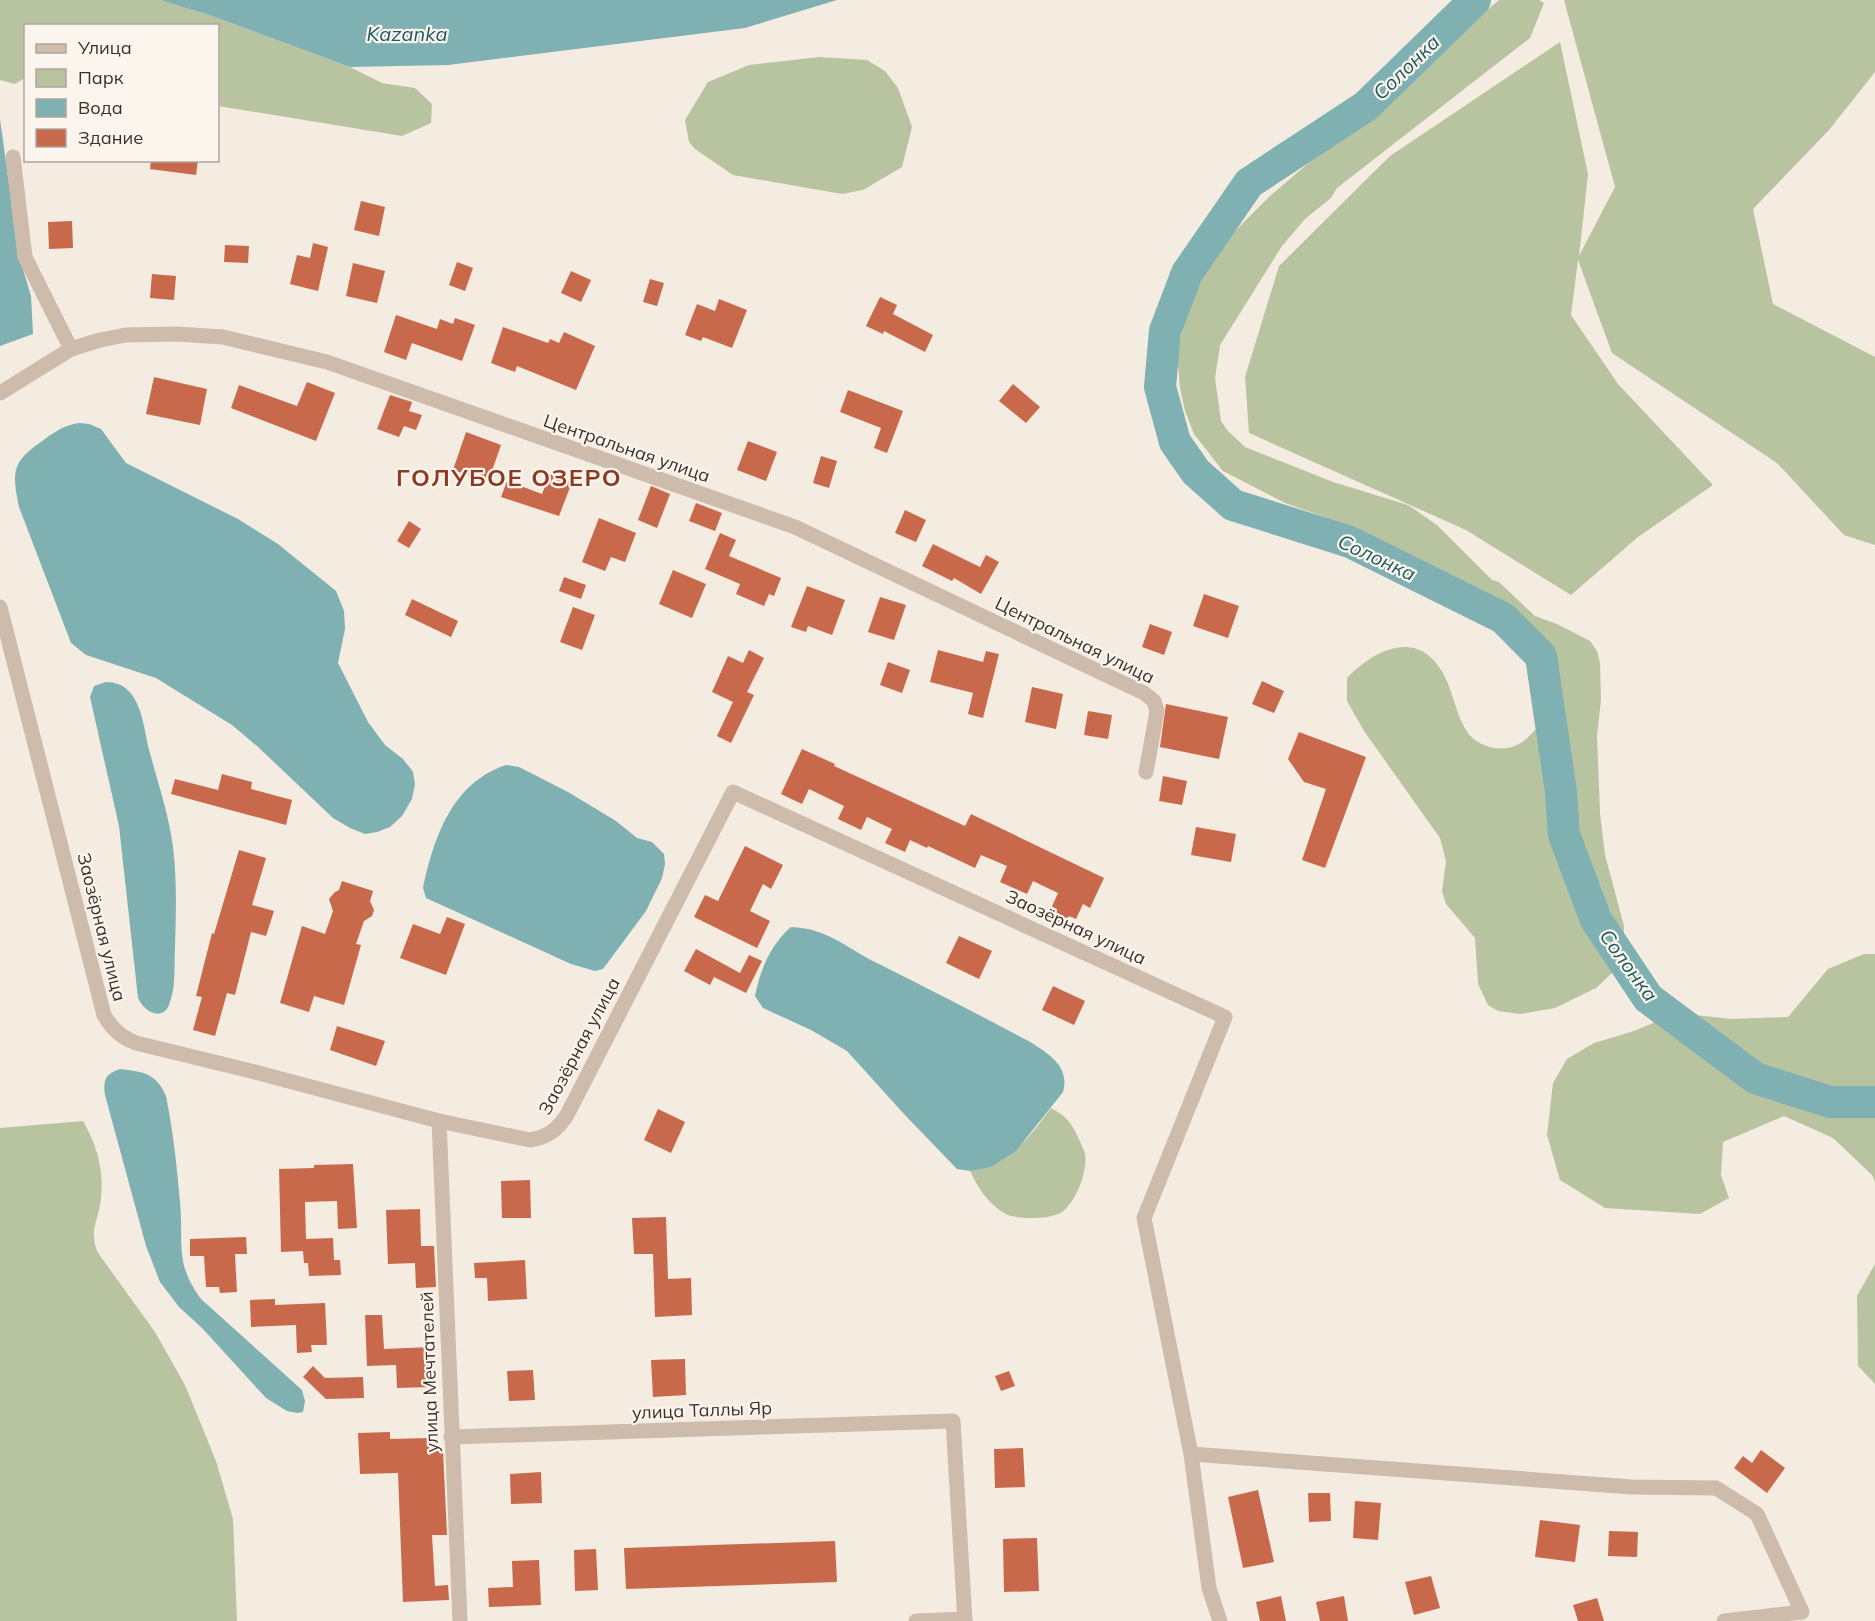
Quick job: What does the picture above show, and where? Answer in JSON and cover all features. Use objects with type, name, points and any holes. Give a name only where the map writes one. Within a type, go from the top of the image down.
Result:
[{"type":"street","points":[[13,157],[25,258],[71,349]]},
{"type":"street","name":"Центральная улица","points":[[0,393],[71,349],[126,335],[176,334],[223,337],[327,362],[795,527],[1144,693],[1154,701],[1157,711],[1146,772]]},
{"type":"street","name":"Заозёрная улица","points":[[0,607],[104,1015],[125,1039],[136,1043],[439,1121],[530,1140],[544,1138],[560,1127],[567,1115],[733,792],[1226,1017],[1143,1218],[1191,1454]]},
{"type":"street","name":"улица Мечтателей","points":[[439,1121],[460,1621]]},
{"type":"street","name":"улица Таллы Яр","points":[[452,1437],[953,1421],[965,1620]]},
{"type":"street","points":[[1220,1621],[1209,1588],[1191,1454],[1632,1487],[1716,1488],[1757,1514],[1802,1612],[1724,1621]]},
{"type":"street","points":[[916,1621],[965,1620]]},
{"type":"green space","points":[[0,0],[160,0],[209,15],[350,67],[382,83],[415,88],[432,104],[431,123],[402,136],[219,106],[219,24],[24,24],[24,79],[15,84],[0,80]]},
{"type":"green space","points":[[1499,0],[1539,0],[1544,3],[1530,38],[1337,188],[1331,198],[1305,219],[1282,246],[1220,345],[1215,378],[1221,421],[1245,447],[1333,482],[1408,505],[1437,525],[1492,580],[1499,582],[1535,616],[1557,624],[1590,641],[1597,651],[1600,663],[1601,700],[1597,736],[1600,813],[1605,855],[1624,926],[1623,952],[1612,973],[1596,988],[1555,1008],[1520,1014],[1498,1011],[1488,1005],[1478,984],[1475,938],[1446,904],[1442,891],[1446,861],[1440,838],[1364,731],[1347,701],[1347,678],[1358,667],[1384,651],[1410,647],[1422,651],[1434,660],[1444,675],[1470,736],[1483,745],[1505,748],[1519,744],[1528,737],[1552,707],[1552,683],[1547,673],[1519,634],[1435,572],[1363,531],[1285,503],[1223,471],[1194,434],[1185,411],[1180,388],[1177,353],[1191,295],[1208,263],[1224,242],[1270,196]]},
{"type":"green space","points":[[1564,0],[1875,0],[1875,72],[1829,130],[1753,209],[1773,304],[1875,357],[1875,545],[1844,535],[1777,463],[1612,353],[1578,260],[1571,315],[1618,384],[1713,485],[1638,537],[1571,595],[1466,530],[1249,433],[1245,377],[1279,266],[1390,156],[1560,42],[1588,174],[1579,256],[1615,187]]},
{"type":"green space","points":[[819,57],[867,60],[885,71],[898,88],[912,127],[902,167],[863,190],[842,194],[733,175],[695,149],[689,142],[685,120],[708,82],[749,65]]},
{"type":"green space","points":[[1864,954],[1875,954],[1875,1182],[1872,1175],[1833,1138],[1784,1116],[1723,1142],[1721,1175],[1729,1198],[1700,1214],[1605,1208],[1560,1180],[1547,1135],[1553,1083],[1567,1059],[1594,1043],[1634,1031],[1677,1013],[1731,1019],[1788,1017],[1828,969]]},
{"type":"green space","points":[[1051,1108],[1070,1123],[1084,1150],[1085,1169],[1080,1186],[1072,1201],[1059,1214],[1035,1218],[1009,1215],[988,1200],[970,1171],[985,1167],[1007,1156],[1025,1140]]},
{"type":"green space","points":[[83,1121],[96,1149],[100,1168],[102,1188],[94,1231],[98,1253],[155,1332],[185,1385],[216,1461],[233,1519],[237,1621],[0,1621],[0,1128]]},
{"type":"green space","points":[[1875,1264],[1875,1384],[1858,1366],[1857,1296]]},
{"type":"water","name":"Kazanka","points":[[160,0],[837,0],[745,28],[448,65],[350,67],[209,15]]},
{"type":"water","points":[[0,119],[19,256],[31,296],[33,334],[0,346]]},
{"type":"water","points":[[79,423],[101,429],[126,463],[238,519],[278,544],[336,591],[344,611],[345,629],[338,663],[368,722],[385,745],[403,759],[413,772],[415,784],[412,799],[402,816],[390,827],[365,834],[350,828],[333,818],[232,725],[156,678],[86,655],[71,643],[19,507],[15,475],[21,460],[34,447],[53,433]]},
{"type":"water","points":[[106,682],[118,684],[127,689],[139,708],[171,835],[176,884],[174,982],[167,1008],[159,1014],[149,1011],[138,998],[119,826],[90,697],[94,686]]},
{"type":"water","points":[[506,765],[519,767],[568,792],[616,821],[637,838],[652,842],[664,854],[665,864],[662,878],[646,911],[603,969],[595,971],[571,964],[426,898],[423,888],[433,850],[448,814],[472,785],[487,773]]},
{"type":"water","points":[[791,927],[815,931],[835,939],[1032,1043],[1052,1057],[1061,1069],[1064,1075],[1063,1092],[1016,1151],[991,1167],[970,1171],[957,1169],[847,1051],[811,1030],[763,1008],[755,996],[760,977],[772,949]]},
{"type":"water","points":[[120,1069],[148,1075],[158,1082],[166,1096],[178,1176],[182,1252],[187,1274],[193,1286],[201,1299],[302,1390],[305,1401],[303,1412],[287,1411],[266,1398],[202,1328],[179,1307],[160,1282],[146,1246],[105,1095],[106,1078]]},
{"type":"building","points":[[151,162],[198,162],[196,175],[150,169]]},
{"type":"building","points":[[361,201],[385,207],[379,236],[354,230]]},
{"type":"building","points":[[72,221],[73,248],[49,249],[48,222]]},
{"type":"building","points":[[313,243],[328,247],[318,291],[290,284],[297,255],[310,258]]},
{"type":"building","points":[[225,245],[249,246],[248,263],[224,262]]},
{"type":"building","points":[[457,262],[473,268],[465,291],[449,285]]},
{"type":"building","points":[[353,263],[385,271],[377,303],[346,296]]},
{"type":"building","points":[[571,271],[591,280],[581,302],[561,293]]},
{"type":"building","points":[[152,274],[176,276],[174,300],[150,298]]},
{"type":"building","points":[[650,279],[664,283],[657,306],[643,302]]},
{"type":"building","points":[[880,297],[897,305],[893,314],[933,335],[925,352],[884,331],[883,334],[866,326]]},
{"type":"building","points":[[719,299],[747,310],[732,348],[703,337],[701,341],[685,335],[697,304],[715,311]]},
{"type":"building","points":[[396,315],[437,329],[440,319],[453,324],[455,318],[475,325],[462,361],[412,343],[406,360],[384,352]]},
{"type":"building","points":[[503,327],[548,343],[550,339],[559,343],[564,332],[595,346],[576,390],[517,366],[515,372],[491,363]]},
{"type":"building","points":[[154,377],[207,389],[200,425],[146,414]]},
{"type":"building","points":[[307,382],[335,393],[316,441],[231,408],[239,385],[297,406]]},
{"type":"building","points":[[1013,384],[1040,407],[1026,423],[999,401]]},
{"type":"building","points":[[848,390],[903,411],[887,453],[874,448],[881,428],[840,412]]},
{"type":"building","points":[[390,395],[412,402],[409,411],[422,415],[416,430],[404,426],[399,437],[377,429]]},
{"type":"building","points":[[466,432],[501,445],[488,482],[453,470]]},
{"type":"building","points":[[748,441],[777,452],[766,481],[737,470]]},
{"type":"building","points":[[821,456],[837,461],[829,488],[813,483]]},
{"type":"building","points":[[550,474],[572,482],[559,516],[501,497],[507,481],[542,494]]},
{"type":"building","points":[[651,486],[670,494],[657,528],[638,520]]},
{"type":"building","points":[[696,503],[722,513],[715,531],[689,521]]},
{"type":"building","points":[[905,510],[926,520],[916,542],[895,533]]},
{"type":"building","points":[[599,518],[636,533],[625,562],[611,557],[605,571],[582,562]]},
{"type":"building","points":[[409,521],[421,529],[409,548],[397,541]]},
{"type":"building","points":[[720,533],[736,540],[729,556],[781,578],[774,596],[769,594],[764,606],[736,594],[740,584],[705,569]]},
{"type":"building","points":[[933,544],[980,567],[986,555],[999,562],[981,594],[954,578],[952,581],[922,566]]},
{"type":"building","points":[[673,570],[706,584],[692,618],[659,604]]},
{"type":"building","points":[[564,577],[586,585],[581,599],[559,591]]},
{"type":"building","points":[[807,586],[845,600],[832,635],[808,626],[806,632],[791,627]]},
{"type":"building","points":[[1204,594],[1239,606],[1228,638],[1193,626]]},
{"type":"building","points":[[880,597],[906,605],[894,640],[868,632]]},
{"type":"building","points":[[412,599],[458,621],[451,637],[405,615]]},
{"type":"building","points":[[573,607],[595,615],[582,650],[560,642]]},
{"type":"building","points":[[1150,624],[1172,632],[1164,655],[1142,647]]},
{"type":"building","points":[[749,650],[764,658],[747,692],[754,695],[731,743],[717,736],[733,702],[712,692],[728,656],[743,663]]},
{"type":"building","points":[[938,650],[983,662],[986,651],[999,654],[983,718],[968,714],[973,693],[930,682]]},
{"type":"building","points":[[888,662],[910,670],[902,693],[880,685]]},
{"type":"building","points":[[1262,681],[1284,691],[1274,713],[1252,704]]},
{"type":"building","points":[[1032,687],[1063,694],[1056,729],[1025,722]]},
{"type":"building","points":[[1166,704],[1228,717],[1219,759],[1160,747]]},
{"type":"building","points":[[1088,711],[1112,715],[1108,739],[1084,735]]},
{"type":"building","points":[[1299,732],[1366,757],[1325,868],[1302,860],[1326,789],[1304,782],[1288,759]]},
{"type":"building","points":[[802,749],[965,826],[971,814],[1104,878],[1090,908],[1083,904],[1076,919],[1069,916],[1063,928],[1046,920],[1058,893],[1033,881],[1027,894],[1000,882],[1007,866],[981,855],[975,868],[910,840],[905,852],[885,843],[892,829],[867,817],[861,830],[838,819],[844,806],[809,789],[802,804],[781,794]]},
{"type":"building","points":[[222,774],[252,782],[251,789],[292,800],[286,825],[171,794],[175,779],[218,790]]},
{"type":"building","points":[[1163,776],[1187,781],[1182,805],[1159,801]]},
{"type":"building","points":[[1196,827],[1236,834],[1231,862],[1191,855]]},
{"type":"building","points":[[745,846],[783,865],[771,889],[763,884],[750,911],[770,921],[757,948],[694,917],[705,895],[718,901]]},
{"type":"building","points":[[239,850],[266,858],[252,905],[274,911],[266,936],[251,932],[235,995],[227,993],[215,1036],[193,1030],[202,997],[196,996],[212,933],[214,934]]},
{"type":"building","points":[[342,881],[373,891],[370,901],[374,910],[372,916],[364,921],[356,944],[361,945],[344,1005],[314,996],[309,1012],[280,1003],[302,926],[325,934],[333,911],[329,899],[339,890]]},
{"type":"building","points":[[447,917],[465,924],[446,975],[400,958],[413,924],[440,934]]},
{"type":"building","points":[[959,936],[992,951],[979,979],[946,963]]},
{"type":"building","points":[[696,949],[740,973],[749,955],[762,961],[746,993],[714,977],[710,985],[684,971]]},
{"type":"building","points":[[1053,986],[1085,1001],[1074,1025],[1042,1010]]},
{"type":"building","points":[[337,1026],[385,1041],[376,1066],[330,1050]]},
{"type":"building","points":[[658,1109],[685,1122],[671,1153],[644,1140]]},
{"type":"building","points":[[353,1164],[357,1228],[338,1229],[337,1201],[305,1202],[306,1239],[333,1238],[334,1260],[340,1260],[341,1275],[309,1276],[308,1263],[304,1263],[303,1251],[281,1252],[279,1169]]},
{"type":"building","points":[[530,1180],[531,1218],[502,1218],[501,1181]]},
{"type":"building","points":[[420,1209],[421,1246],[434,1246],[436,1287],[416,1288],[415,1263],[388,1264],[386,1210]]},
{"type":"building","points":[[666,1217],[668,1279],[691,1278],[692,1315],[655,1317],[653,1254],[634,1254],[632,1218]]},
{"type":"building","points":[[246,1237],[247,1254],[235,1254],[237,1292],[220,1293],[219,1287],[206,1287],[204,1256],[190,1256],[190,1239]]},
{"type":"building","points":[[525,1260],[527,1299],[488,1301],[487,1278],[475,1278],[474,1263]]},
{"type":"building","points":[[275,1299],[275,1305],[325,1303],[327,1345],[311,1345],[312,1352],[297,1353],[296,1325],[251,1327],[250,1300]]},
{"type":"building","points":[[365,1315],[382,1315],[384,1349],[430,1347],[432,1387],[397,1388],[396,1365],[367,1366]]},
{"type":"building","points":[[685,1359],[686,1395],[653,1397],[651,1360]]},
{"type":"building","points":[[313,1366],[325,1378],[363,1377],[364,1398],[326,1399],[303,1377]]},
{"type":"building","points":[[533,1370],[535,1400],[509,1401],[507,1371]]},
{"type":"building","points":[[1009,1371],[1015,1386],[1001,1391],[995,1376]]},
{"type":"building","points":[[390,1432],[390,1439],[429,1438],[429,1451],[443,1451],[447,1535],[432,1535],[435,1586],[448,1585],[449,1600],[403,1602],[398,1473],[360,1474],[358,1433]]},
{"type":"building","points":[[1023,1448],[1025,1487],[995,1488],[994,1449]]},
{"type":"building","points":[[1761,1450],[1785,1468],[1767,1493],[1734,1468],[1743,1456],[1752,1463]]},
{"type":"building","points":[[541,1472],[542,1503],[511,1504],[510,1474]]},
{"type":"building","points":[[1258,1490],[1274,1562],[1243,1568],[1228,1497]]},
{"type":"building","points":[[1308,1493],[1330,1493],[1331,1521],[1309,1522]]},
{"type":"building","points":[[1355,1501],[1381,1503],[1378,1540],[1353,1538]]},
{"type":"building","points":[[1540,1520],[1580,1525],[1575,1562],[1535,1557]]},
{"type":"building","points":[[1609,1531],[1638,1532],[1637,1557],[1608,1556]]},
{"type":"building","points":[[1037,1538],[1039,1591],[1004,1592],[1003,1539]]},
{"type":"building","points":[[835,1541],[837,1582],[626,1589],[624,1548]]},
{"type":"building","points":[[596,1549],[598,1590],[575,1591],[574,1550]]},
{"type":"building","points":[[539,1560],[541,1605],[489,1607],[488,1588],[513,1587],[512,1561]]},
{"type":"building","points":[[1431,1576],[1440,1608],[1414,1615],[1405,1582]]},
{"type":"building","points":[[1281,1596],[1286,1621],[1260,1621],[1256,1602]]},
{"type":"building","points":[[1344,1596],[1348,1621],[1320,1621],[1316,1602]]},
{"type":"building","points":[[1597,1598],[1604,1621],[1578,1621],[1573,1605]]},
{"type":"waterway","name":"Солонка","points":[[1475,0],[1366,106],[1249,183],[1187,273],[1165,331],[1160,387],[1175,442],[1196,472],[1233,505],[1350,542],[1503,618],[1541,656],[1561,792],[1564,835],[1596,920],[1648,998],[1755,1078],[1830,1102],[1875,1102]]},
{"type":"district","name":"ГОЛУБОЕ ОЗЕРО","points":[[509,477]]}]
